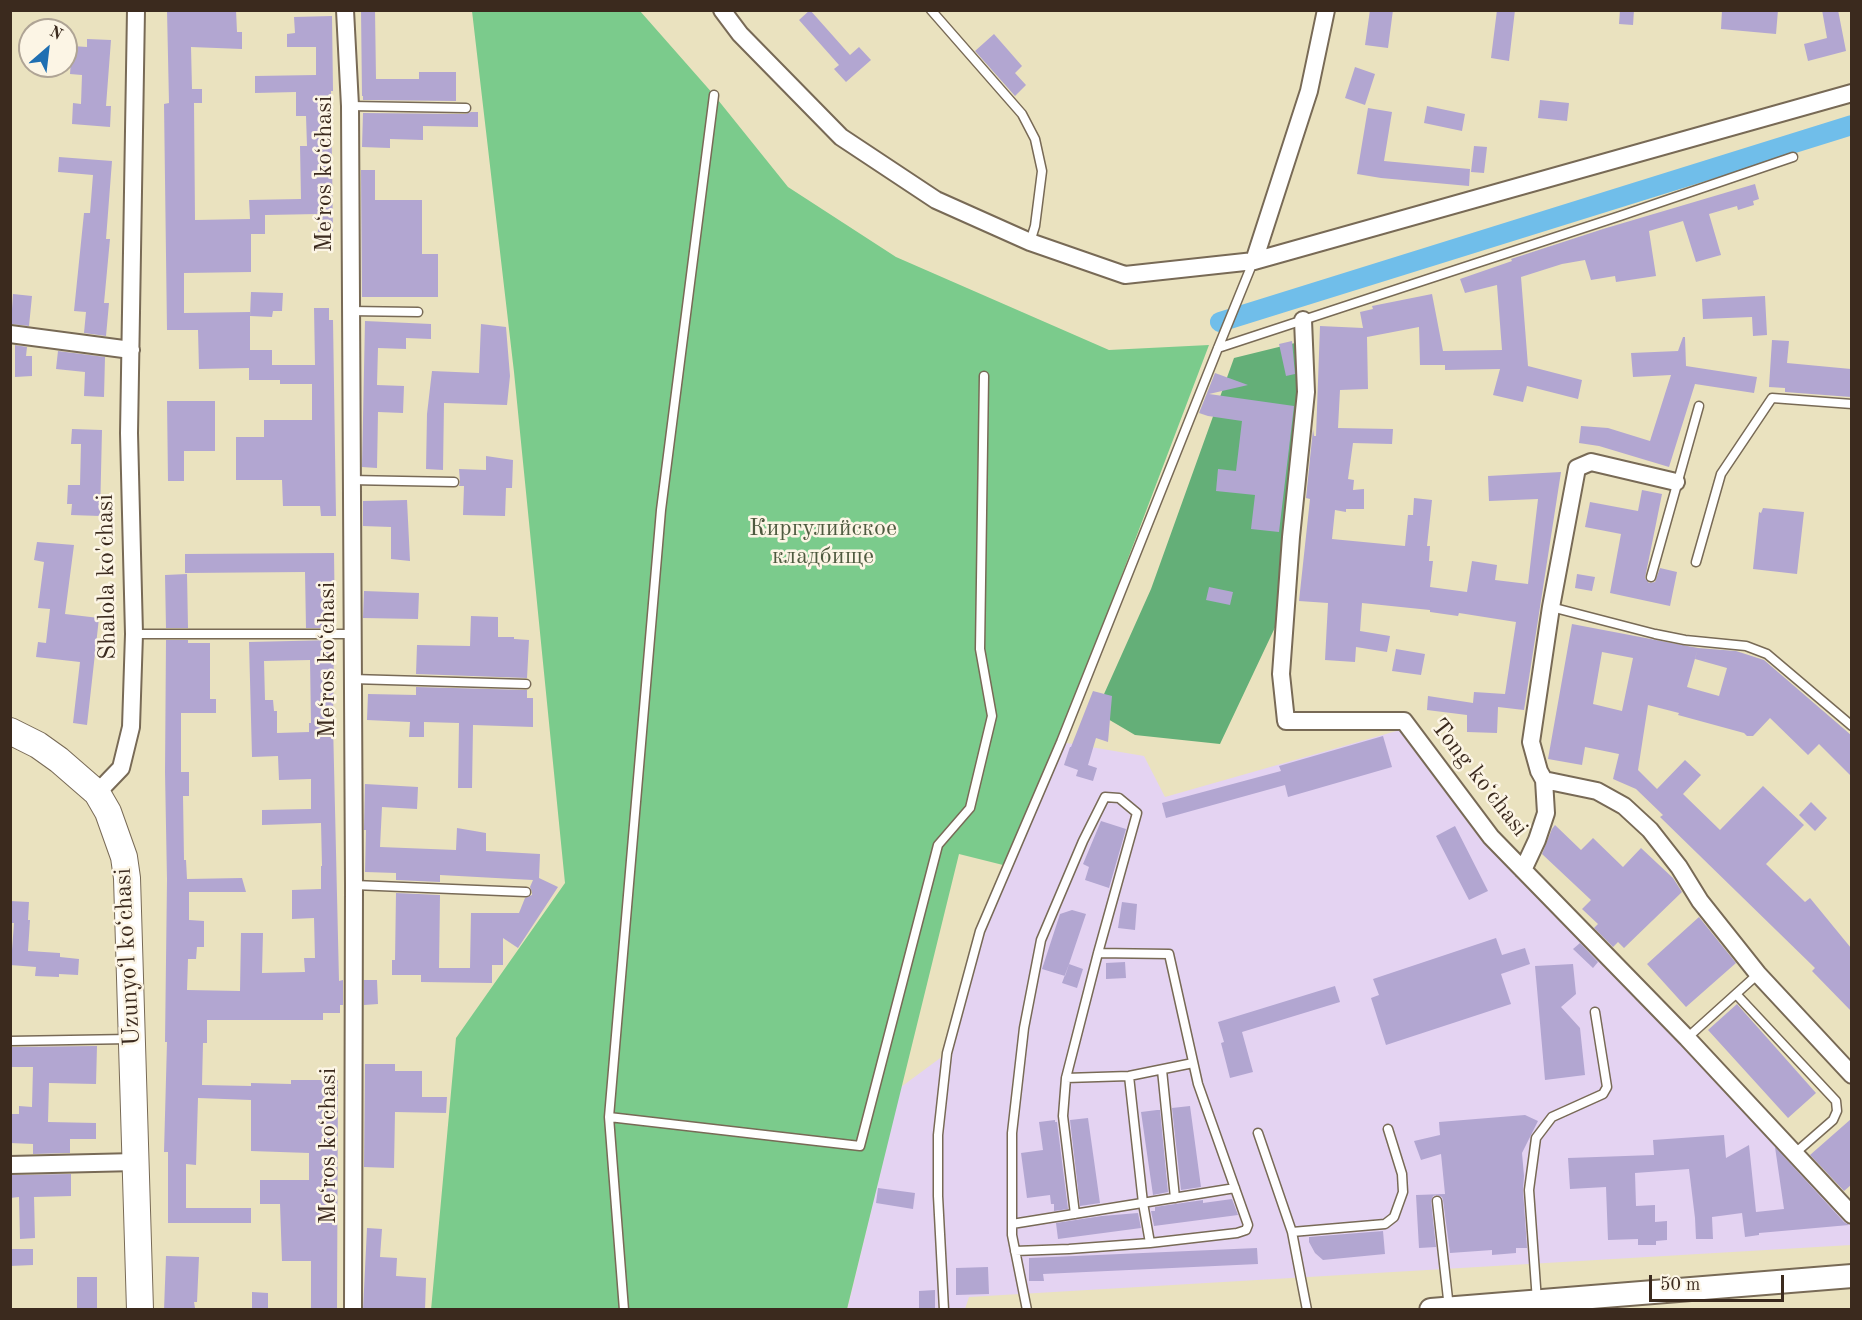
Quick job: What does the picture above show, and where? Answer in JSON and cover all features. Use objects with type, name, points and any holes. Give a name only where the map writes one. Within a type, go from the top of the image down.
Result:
[{"type":"main road","name":"Uzunyoʻl koʻchasi","points":[[10,731],[38,745],[97,793],[108,812],[124,857],[127,878],[140,1310]]},
{"type":"street","name":"Shalola ko'chasi","points":[[97,793],[121,768],[131,727],[134,634],[129,433],[136,10]]},
{"type":"street","name":"Meʻros koʻchasi","points":[[345,10],[350,106],[350,480],[354,885],[353,1310]]},
{"type":"street","points":[[722,10],[740,34],[841,137],[936,200],[1029,242],[1125,274],[1254,261],[1851,93]]},
{"type":"street","points":[[1254,261],[1309,91],[1326,10]]},
{"type":"street","name":"Tong koʻchasi","points":[[1303,320],[1306,392],[1291,537],[1281,674],[1286,721],[1404,721],[1491,837],[1687,1038],[1851,1215]]},
{"type":"street","points":[[10,334],[130,350]]},
{"type":"street","points":[[1522,870],[1537,840],[1546,813],[1544,780],[1539,771],[1531,742],[1551,607],[1576,468],[1591,462],[1676,482]]},
{"type":"street","points":[[1544,780],[1597,791],[1624,806],[1650,830],[1679,867],[1700,901],[1758,974],[1851,1076]]},
{"type":"street","points":[[10,1165],[136,1162]]},
{"type":"street","points":[[1440,1309],[1851,1276]]},
{"type":"lane","points":[[931,10],[1022,114],[1035,139],[1042,171],[1035,226],[1029,242]]},
{"type":"lane","points":[[624,1310],[609,1117],[661,510],[714,95]]},
{"type":"lane","points":[[350,106],[466,108]]},
{"type":"lane","points":[[1218,348],[1794,158]]},
{"type":"lane","points":[[944,1310],[938,1196],[938,1135],[947,1053],[980,931],[1061,742],[1254,261]]},
{"type":"lane","points":[[350,311],[418,312]]},
{"type":"lane","points":[[609,1117],[860,1146],[938,845],[970,808],[992,716],[980,649],[984,375]]},
{"type":"lane","points":[[1696,562],[1721,474],[1772,398],[1851,404]]},
{"type":"lane","points":[[1651,577],[1699,406]]},
{"type":"lane","points":[[350,480],[454,482]]},
{"type":"lane","points":[[1551,607],[1655,634],[1685,640],[1737,645],[1767,654],[1851,726]]},
{"type":"lane","points":[[134,634],[352,634]]},
{"type":"lane","points":[[352,679],[526,684]]},
{"type":"lane","points":[[1027,1310],[1012,1224],[1012,1132],[1024,1028],[1041,940],[1083,841],[1105,797],[1119,798],[1137,813],[1066,1078],[1063,1116],[1075,1214]]},
{"type":"lane","points":[[354,885],[526,892]]},
{"type":"lane","points":[[1015,1251],[1149,1243],[1238,1233],[1246,1230],[1248,1225],[1212,1127],[1193,1063],[1169,954],[1098,953]]},
{"type":"lane","points":[[1687,1038],[1758,974]]},
{"type":"lane","points":[[1737,994],[1836,1101],[1837,1111],[1833,1120],[1794,1154]]},
{"type":"lane","points":[[1537,1301],[1529,1190],[1536,1138],[1552,1117],[1603,1094],[1607,1087],[1594,1012]]},
{"type":"lane","points":[[10,1041],[132,1039]]},
{"type":"lane","points":[[1066,1078],[1130,1076],[1193,1063]]},
{"type":"lane","points":[[1162,1070],[1175,1198]]},
{"type":"lane","points":[[1130,1076],[1149,1243]]},
{"type":"lane","points":[[1292,1232],[1385,1224],[1390,1220],[1397,1210],[1403,1192],[1402,1174],[1388,1129]]},
{"type":"lane","points":[[1258,1133],[1292,1232],[1307,1310]]},
{"type":"lane","points":[[1012,1224],[1235,1188]]},
{"type":"lane","points":[[1437,1202],[1440,1309]]},
{"type":"shaded area","points":[[1407,728],[1503,843],[1851,1218],[1851,1245],[969,1297],[965,1309],[847,1310],[901,1087],[947,1053],[980,931],[1061,742],[1144,756],[1165,797]]},
{"type":"green space","name":"Киргулийское кладбище","points":[[472,11],[640,11],[714,95],[788,187],[896,257],[1109,350],[1209,345],[1011,867],[959,854],[847,1309],[431,1310],[456,1038],[565,883],[514,372]]},
{"type":"green space","points":[[1299,342],[1292,475],[1279,619],[1220,744],[1135,735],[1096,712],[1151,589],[1234,358]]},
{"type":"building","points":[[167,10],[236,10],[237,32],[242,32],[242,49],[191,47],[192,89],[202,89],[202,103],[194,103],[195,220],[250,219],[249,200],[301,199],[300,146],[307,146],[306,116],[296,116],[296,92],[255,93],[255,76],[316,75],[316,47],[287,47],[287,34],[295,33],[294,17],[332,16],[333,232],[318,232],[318,214],[265,215],[265,234],[251,234],[251,272],[184,273],[184,313],[250,312],[250,350],[272,350],[272,365],[315,365],[314,308],[329,308],[329,320],[333,320],[336,516],[321,516],[320,506],[283,506],[282,480],[236,480],[236,437],[264,437],[264,420],[312,420],[312,384],[280,384],[280,380],[249,380],[249,368],[199,369],[198,330],[167,330],[164,104],[169,103]]},
{"type":"building","points":[[361,10],[375,10],[376,79],[419,79],[419,72],[456,72],[456,101],[363,100]]},
{"type":"building","points":[[810,10],[850,55],[859,47],[871,60],[846,82],[834,69],[839,65],[799,20]]},
{"type":"building","points":[[1370,10],[1393,10],[1388,48],[1365,45]]},
{"type":"building","points":[[1497,10],[1515,10],[1509,61],[1491,58]]},
{"type":"building","points":[[1620,10],[1634,10],[1633,25],[1619,24]]},
{"type":"building","points":[[1722,10],[1778,10],[1776,34],[1721,29]]},
{"type":"building","points":[[1822,10],[1838,10],[1846,51],[1808,61],[1804,44],[1827,38]]},
{"type":"building","points":[[994,34],[1022,66],[1015,73],[1026,85],[1015,96],[975,51]]},
{"type":"building","points":[[87,39],[111,40],[106,106],[111,106],[110,127],[72,124],[73,103],[81,104],[82,75],[78,75],[78,46],[87,47]]},
{"type":"building","points":[[1355,67],[1375,74],[1365,105],[1345,98]]},
{"type":"building","points":[[1540,100],[1569,103],[1567,121],[1538,118]]},
{"type":"building","points":[[1427,106],[1465,114],[1462,131],[1424,123]]},
{"type":"building","points":[[1368,108],[1392,112],[1384,161],[1470,169],[1469,186],[1357,174]]},
{"type":"building","points":[[478,112],[478,127],[423,126],[423,140],[390,139],[390,148],[362,147],[363,113],[466,114]]},
{"type":"building","points":[[1474,146],[1487,147],[1484,173],[1471,172]]},
{"type":"building","points":[[59,157],[112,161],[106,239],[110,239],[104,303],[109,303],[106,336],[84,333],[86,312],[74,311],[84,213],[90,213],[93,175],[58,172]]},
{"type":"building","points":[[361,170],[375,170],[375,200],[422,200],[422,254],[438,254],[438,297],[362,297]]},
{"type":"building","points":[[1755,184],[1759,199],[1753,201],[1754,205],[1738,210],[1737,206],[1709,214],[1721,255],[1696,262],[1683,221],[1649,231],[1656,276],[1616,282],[1615,276],[1591,280],[1585,260],[1562,264],[1521,277],[1528,366],[1582,380],[1578,399],[1527,386],[1523,402],[1493,395],[1500,369],[1445,370],[1445,365],[1420,365],[1419,327],[1367,337],[1368,389],[1340,390],[1338,428],[1393,429],[1392,444],[1353,443],[1348,479],[1354,480],[1353,490],[1364,489],[1364,509],[1346,509],[1346,512],[1335,510],[1332,539],[1405,546],[1408,515],[1413,515],[1414,498],[1432,500],[1427,546],[1430,546],[1429,561],[1433,561],[1430,587],[1467,592],[1472,561],[1497,565],[1495,580],[1528,584],[1538,499],[1489,501],[1488,476],[1561,472],[1524,710],[1498,707],[1497,733],[1467,732],[1467,715],[1427,710],[1428,696],[1473,703],[1474,692],[1505,694],[1516,622],[1459,613],[1458,616],[1430,612],[1430,610],[1362,603],[1360,631],[1390,636],[1387,652],[1356,647],[1355,662],[1325,660],[1328,603],[1299,601],[1310,499],[1306,498],[1313,429],[1314,436],[1316,436],[1320,326],[1363,328],[1360,312],[1373,309],[1372,306],[1432,294],[1443,351],[1502,350],[1497,285],[1465,293],[1460,279],[1512,261],[1511,259],[1603,229]]},
{"type":"building","points":[[251,292],[283,293],[282,311],[273,311],[272,317],[250,316]]},
{"type":"building","points":[[13,294],[32,296],[29,326],[11,324]]},
{"type":"building","points":[[1765,296],[1767,335],[1753,336],[1752,317],[1703,319],[1702,299]]},
{"type":"building","points":[[365,321],[431,324],[431,339],[406,338],[406,349],[378,348],[377,385],[404,386],[403,413],[378,412],[377,468],[362,467]]},
{"type":"building","points":[[481,324],[506,327],[510,376],[507,405],[444,403],[443,470],[426,469],[427,414],[432,371],[479,373]]},
{"type":"building","points":[[1685,337],[1686,366],[1757,377],[1754,393],[1695,384],[1669,467],[1599,446],[1579,443],[1581,426],[1608,428],[1650,441],[1671,375],[1633,377],[1631,353],[1678,351]]},
{"type":"building","points":[[1772,340],[1789,341],[1787,363],[1851,369],[1851,397],[1785,392],[1785,388],[1769,387]]},
{"type":"building","points":[[1292,341],[1295,374],[1286,376],[1279,344]]},
{"type":"building","points":[[15,345],[27,347],[26,356],[32,356],[32,376],[15,377]]},
{"type":"building","points":[[58,351],[105,357],[104,397],[84,396],[85,372],[56,369]]},
{"type":"building","points":[[1215,373],[1248,385],[1209,394],[1294,406],[1279,532],[1251,529],[1255,495],[1216,491],[1218,469],[1236,471],[1242,421],[1199,413]]},
{"type":"building","points":[[167,401],[215,401],[215,451],[184,451],[184,481],[168,481]]},
{"type":"building","points":[[72,429],[102,430],[100,516],[71,515],[72,504],[67,504],[68,485],[80,485],[81,444],[71,444]]},
{"type":"building","points":[[486,456],[513,460],[512,488],[506,488],[505,516],[463,515],[464,486],[459,486],[459,469],[486,470]]},
{"type":"building","points":[[1642,490],[1662,494],[1645,578],[1649,583],[1655,582],[1660,568],[1677,572],[1670,606],[1610,593],[1621,534],[1585,527],[1590,502],[1638,511]]},
{"type":"building","points":[[407,500],[410,561],[391,559],[391,527],[363,526],[363,501]]},
{"type":"building","points":[[1763,508],[1804,512],[1797,574],[1753,569],[1759,512],[1761,513]]},
{"type":"building","points":[[37,542],[74,545],[65,614],[99,618],[87,725],[73,723],[80,662],[36,657],[38,642],[46,643],[50,609],[38,608],[44,562],[34,560]]},
{"type":"building","points":[[334,553],[335,628],[306,628],[305,572],[185,573],[185,554]]},
{"type":"building","points":[[187,574],[188,628],[166,628],[165,575]]},
{"type":"building","points":[[1577,574],[1595,577],[1592,591],[1575,588]]},
{"type":"building","points":[[1209,587],[1233,592],[1230,605],[1206,600]]},
{"type":"building","points":[[364,591],[419,593],[418,619],[363,618]]},
{"type":"building","points":[[471,616],[498,617],[498,637],[529,640],[527,678],[416,674],[417,645],[470,646]]},
{"type":"building","points":[[1572,624],[1698,648],[1736,651],[1764,660],[1851,735],[1851,776],[1819,744],[1808,755],[1770,718],[1753,736],[1747,736],[1744,733],[1648,705],[1638,770],[1657,789],[1685,760],[1701,775],[1683,794],[1720,830],[1763,786],[1804,825],[1766,864],[1805,902],[1810,898],[1851,948],[1851,1011],[1812,971],[1815,968],[1660,817],[1663,815],[1636,789],[1613,779],[1619,754],[1585,747],[1582,765],[1548,759]],"holes":[[[1698,648],[1695,659],[1727,668],[1719,696],[1687,687]],[[1602,652],[1633,658],[1622,711],[1593,704]]]},
{"type":"building","points":[[166,640],[210,643],[210,699],[216,699],[216,713],[181,713],[181,772],[189,772],[189,796],[183,796],[184,860],[186,860],[187,879],[242,878],[246,892],[189,892],[189,920],[204,921],[204,947],[197,947],[196,959],[188,959],[187,990],[240,991],[241,933],[263,933],[262,973],[305,972],[304,958],[315,958],[314,918],[292,919],[292,890],[321,889],[321,823],[262,825],[262,810],[311,809],[311,779],[279,780],[278,756],[252,757],[249,642],[334,640],[333,723],[339,981],[343,980],[343,1005],[340,1005],[340,1013],[323,1013],[323,1020],[207,1020],[207,1043],[203,1043],[202,1085],[251,1086],[251,1083],[291,1084],[291,1080],[338,1080],[337,1310],[311,1310],[311,1261],[282,1261],[280,1204],[260,1204],[260,1180],[309,1180],[309,1153],[251,1151],[251,1100],[198,1098],[196,1165],[186,1164],[186,1208],[251,1208],[251,1223],[168,1223],[168,1152],[164,1152],[167,1042],[165,1042],[167,880]],"holes":[[[310,660],[311,723],[309,723],[309,732],[277,733],[277,711],[274,711],[273,700],[265,700],[264,661]]]},
{"type":"building","points":[[1396,649],[1425,654],[1421,675],[1392,671]]},
{"type":"building","points":[[416,687],[527,690],[527,698],[533,698],[533,727],[473,725],[472,788],[458,788],[459,723],[424,722],[424,737],[409,737],[410,722],[367,720],[368,694],[416,695]]},
{"type":"building","points":[[1093,691],[1112,696],[1108,742],[1096,738],[1088,765],[1097,768],[1093,781],[1076,776],[1078,770],[1064,765]]},
{"type":"building","points":[[1383,736],[1392,767],[1288,797],[1285,785],[1166,818],[1162,803],[1281,771],[1279,766]]},
{"type":"building","points":[[365,784],[418,787],[417,809],[382,807],[380,847],[456,850],[457,828],[486,833],[486,851],[540,854],[539,878],[558,887],[518,948],[503,938],[503,965],[492,965],[492,983],[421,982],[421,975],[392,975],[392,960],[395,960],[396,893],[440,895],[439,968],[470,968],[471,913],[519,913],[525,898],[532,895],[530,887],[533,880],[440,875],[440,882],[396,880],[396,873],[365,872]]},
{"type":"building","points":[[1811,802],[1827,818],[1815,831],[1799,815]]},
{"type":"building","points":[[1101,821],[1126,829],[1109,888],[1085,880],[1089,867],[1083,864]]},
{"type":"building","points":[[1555,825],[1581,850],[1593,838],[1623,867],[1641,848],[1673,878],[1682,892],[1624,948],[1618,942],[1613,947],[1594,928],[1598,924],[1582,909],[1591,900],[1542,854]]},
{"type":"building","points":[[1455,826],[1488,891],[1469,900],[1436,836]]},
{"type":"building","points":[[10,901],[29,902],[28,951],[60,953],[60,957],[79,959],[78,975],[35,976],[36,967],[10,965],[14,923],[10,923]]},
{"type":"building","points":[[1122,902],[1137,904],[1135,930],[1118,928]]},
{"type":"building","points":[[1072,910],[1086,914],[1065,976],[1042,969],[1060,914]]},
{"type":"building","points":[[1699,917],[1736,963],[1686,1007],[1647,964]]},
{"type":"building","points":[[1496,938],[1502,955],[1525,948],[1530,964],[1501,974],[1511,1004],[1386,1045],[1371,998],[1379,995],[1373,979]]},
{"type":"building","points":[[1580,943],[1598,962],[1593,968],[1573,949]]},
{"type":"building","points":[[1125,962],[1126,978],[1106,979],[1106,963]]},
{"type":"building","points":[[1069,964],[1083,969],[1077,988],[1062,983]]},
{"type":"building","points":[[1573,964],[1576,994],[1561,1007],[1580,1028],[1585,1075],[1545,1080],[1535,966]]},
{"type":"building","points":[[364,980],[377,980],[378,1004],[364,1005]]},
{"type":"building","points":[[1335,986],[1340,1002],[1242,1032],[1253,1072],[1230,1078],[1218,1022]]},
{"type":"building","points":[[1737,1004],[1816,1093],[1788,1118],[1708,1030]]},
{"type":"building","points":[[97,1046],[96,1084],[49,1083],[48,1122],[96,1123],[96,1139],[70,1139],[70,1153],[33,1154],[33,1144],[10,1143],[10,1114],[19,1114],[19,1106],[32,1107],[33,1067],[10,1067],[10,1047]]},
{"type":"building","points":[[365,1064],[395,1064],[395,1071],[422,1071],[422,1097],[447,1097],[446,1113],[395,1112],[394,1168],[364,1167]]},
{"type":"building","points":[[1190,1106],[1201,1187],[1181,1190],[1172,1108]]},
{"type":"building","points":[[1160,1110],[1168,1192],[1153,1195],[1141,1112]]},
{"type":"building","points":[[1525,1115],[1538,1121],[1522,1153],[1527,1248],[1516,1248],[1516,1253],[1492,1255],[1492,1250],[1450,1253],[1443,1200],[1437,1195],[1433,1196],[1431,1201],[1436,1247],[1419,1248],[1416,1195],[1445,1194],[1441,1154],[1421,1160],[1414,1141],[1440,1135],[1439,1122]]},
{"type":"building","points":[[1088,1118],[1100,1203],[1080,1206],[1070,1120]]},
{"type":"building","points":[[1851,1119],[1851,1185],[1844,1191],[1810,1155]]},
{"type":"building","points":[[1055,1120],[1068,1209],[1054,1211],[1050,1195],[1027,1198],[1021,1153],[1043,1150],[1039,1122]]},
{"type":"building","points":[[1724,1135],[1726,1158],[1749,1145],[1756,1212],[1784,1209],[1775,1147],[1849,1225],[1759,1233],[1759,1235],[1745,1237],[1742,1213],[1712,1217],[1713,1239],[1696,1239],[1689,1169],[1635,1173],[1636,1206],[1655,1205],[1655,1222],[1667,1221],[1667,1240],[1656,1241],[1656,1245],[1638,1245],[1638,1239],[1608,1240],[1606,1187],[1570,1189],[1568,1158],[1654,1155],[1653,1140]]},
{"type":"building","points":[[71,1174],[71,1196],[34,1197],[35,1238],[20,1239],[19,1197],[10,1198],[10,1175]]},
{"type":"building","points":[[878,1188],[915,1193],[913,1209],[876,1203]]},
{"type":"building","points":[[1232,1199],[1238,1215],[1154,1226],[1151,1211],[1155,1211],[1155,1207],[1203,1200],[1203,1203]]},
{"type":"building","points":[[1138,1213],[1141,1228],[1058,1239],[1056,1223]]},
{"type":"building","points":[[367,1228],[382,1229],[380,1257],[397,1258],[396,1276],[426,1278],[425,1310],[363,1310]]},
{"type":"building","points":[[1383,1231],[1385,1254],[1323,1260],[1315,1253],[1309,1242],[1309,1237]]},
{"type":"building","points":[[1257,1248],[1258,1264],[1043,1274],[1044,1281],[1029,1281],[1029,1258]]},
{"type":"building","points":[[10,1249],[33,1249],[33,1265],[10,1266]]},
{"type":"building","points":[[166,1256],[199,1257],[195,1308],[164,1310]]},
{"type":"building","points":[[988,1267],[989,1294],[956,1295],[956,1268]]},
{"type":"building","points":[[77,1277],[97,1277],[97,1310],[77,1310]]},
{"type":"building","points":[[935,1290],[935,1310],[919,1310],[919,1291]]},
{"type":"building","points":[[252,1292],[268,1293],[268,1310],[252,1310]]},
{"type":"waterway","points":[[1220,322],[1852,125]]}]
